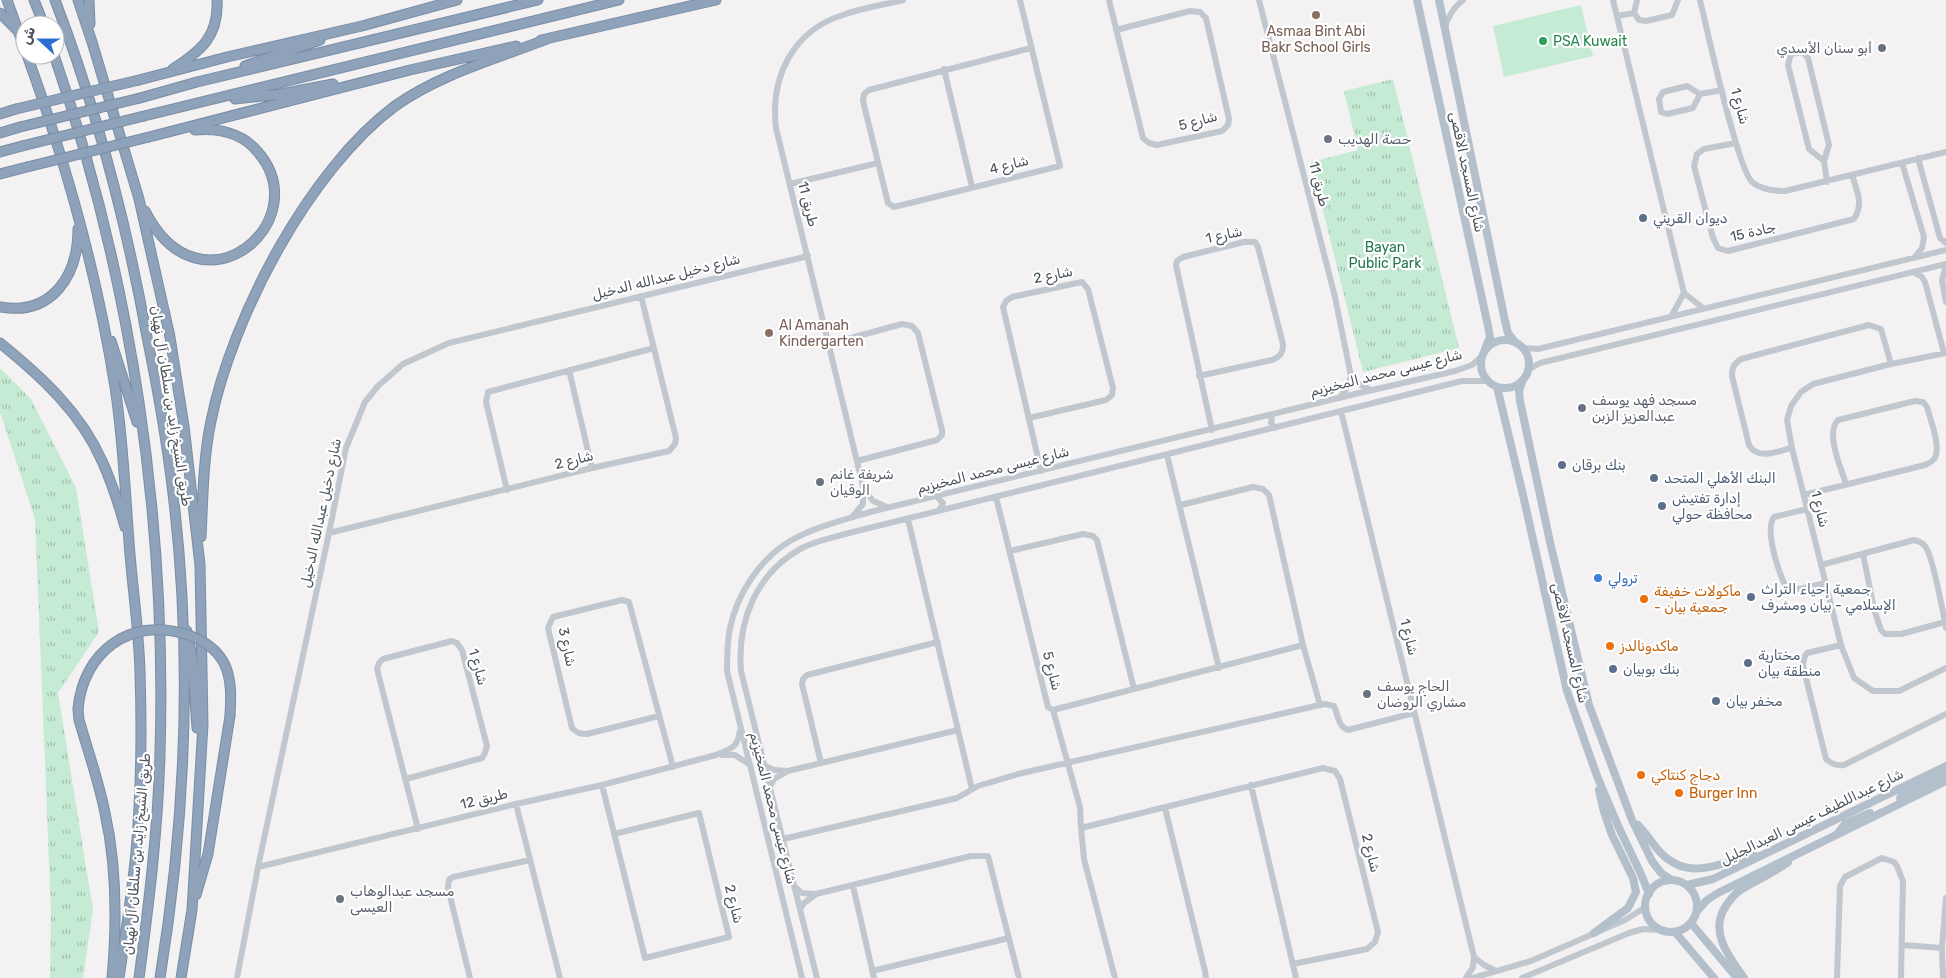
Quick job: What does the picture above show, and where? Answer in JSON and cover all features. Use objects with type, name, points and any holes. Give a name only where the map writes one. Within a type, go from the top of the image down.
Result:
[{"type":"highway","points":[[7,0],[15,22]]},
{"type":"highway","points":[[34,0],[40,15]]},
{"type":"highway","name":"طريق الشيخ زايد بن سلطان آل نهيان","points":[[55,0],[74,50],[108,160],[130,251],[158,393],[170,471],[181,599],[183,693],[181,788],[174,881],[160,978]]},
{"type":"highway","points":[[78,0],[139,199],[170,337],[184,426],[200,565]]},
{"type":"highway","points":[[89,0],[92,42]]},
{"type":"highway","points":[[164,74],[196,54],[205,44],[216,19],[217,0]]},
{"type":"highway","points":[[0,114],[244,53],[362,26],[457,0]]},
{"type":"highway","points":[[0,132],[197,82],[538,0]]},
{"type":"highway","points":[[0,152],[619,0]]},
{"type":"highway","points":[[2,174],[410,70],[716,0]]},
{"type":"highway","points":[[0,13],[15,29]]},
{"type":"highway","points":[[197,82],[362,26]]},
{"type":"highway","points":[[181,978],[192,910],[203,724],[200,565],[206,450],[211,420],[222,378],[244,318],[274,256],[307,204],[358,139],[396,106],[420,90],[547,39]]},
{"type":"highway","points":[[31,65],[54,129],[78,214],[99,300],[115,388],[127,497],[140,671],[141,758],[136,849],[119,978]]},
{"type":"highway","name":"طريق الشيخ زايد بن سلطان آل نهيان","points":[[57,65],[94,179],[110,247],[136,379],[156,561],[160,657],[160,744],[153,860],[139,978]]},
{"type":"highway","points":[[214,100],[281,94],[410,70]]},
{"type":"highway","points":[[139,199],[153,226],[163,239],[176,250],[197,259],[223,259],[240,252],[254,242],[268,224],[274,204],[274,184],[268,167],[254,147],[239,137],[222,131],[201,129],[170,132]]},
{"type":"highway","points":[[0,307],[19,308],[35,304],[50,296],[64,283],[71,272],[76,256],[78,214]]},
{"type":"highway","points":[[99,300],[144,443]]},
{"type":"highway","points":[[0,343],[51,388],[80,422],[103,462],[116,496],[129,540]]},
{"type":"highway","points":[[181,599],[192,657],[200,758]]},
{"type":"highway","points":[[112,978],[115,942],[114,888],[110,840],[105,812],[79,720],[78,708],[83,682],[88,669],[108,647],[134,633],[163,630],[192,636],[216,652],[229,676],[230,716],[208,854],[192,910]]},
{"type":"main road","name":"شارع المسجد الاقصى","points":[[1439,0],[1505,321],[1508,333],[1514,341]]},
{"type":"main road","name":"شارع المسجد الاقصى","points":[[1417,1],[1488,326],[1490,337],[1483,353]]},
{"type":"main road","points":[[1498,340],[1514,341],[1524,348],[1529,362],[1528,370],[1522,382],[1510,388],[1497,387],[1486,381],[1482,374],[1480,365],[1483,353],[1491,344],[1498,340]]},
{"type":"main road","name":"شارع المسجد الاقصى","points":[[1522,382],[1519,391],[1520,401],[1589,704],[1632,820],[1652,861],[1661,873],[1672,880]]},
{"type":"main road","name":"شارع المسجد الاقصى","points":[[1497,387],[1567,691],[1597,776],[1649,894]]},
{"type":"main road","name":"شارع عبداللطيف عيسى العبدالجليل","points":[[1687,885],[1713,879],[1946,766]]},
{"type":"main road","points":[[1901,802],[1902,794],[1946,772]]},
{"type":"main road","points":[[1594,934],[1628,908],[1636,892],[1633,878],[1612,835],[1604,812],[1597,776]]},
{"type":"main road","name":"شارع عبداللطيف عيسى العبدالجليل","points":[[1697,910],[1707,900],[1718,894],[1946,781]]},
{"type":"main road","points":[[1837,834],[1845,824],[1888,804],[1891,798],[1888,794]]},
{"type":"main road","points":[[1632,820],[1661,853],[1682,866],[1708,869],[1769,852]]},
{"type":"main road","points":[[1744,978],[1722,944],[1719,918],[1727,903],[1739,891],[1779,870],[1802,852]]},
{"type":"main road","points":[[1672,880],[1687,885],[1697,901],[1697,910],[1691,923],[1676,932],[1661,930],[1650,921],[1646,907],[1649,894],[1658,884],[1672,880]]},
{"type":"main road","points":[[1691,923],[1737,978]]},
{"type":"main road","points":[[1676,932],[1714,978]]},
{"type":"street","name":"طريق 11","points":[[851,518],[863,504],[863,486],[776,128],[774,112],[779,80],[790,55],[808,34],[833,18],[903,0]]},
{"type":"street","name":"شارع 4","points":[[1020,0],[1060,166],[894,207],[888,203],[863,101],[864,94],[869,90],[944,69],[1031,48]]},
{"type":"street","name":"شارع 5","points":[[1109,0],[1116,30],[1143,138],[1149,143],[1157,144],[1222,130],[1228,126],[1230,119],[1206,18],[1200,12],[1190,11],[1116,30]]},
{"type":"street","name":"طريق 11","points":[[1259,0],[1335,298],[1350,376]]},
{"type":"street","points":[[1445,29],[1448,17],[1454,7],[1463,0]]},
{"type":"street","points":[[1613,0],[1684,293],[1703,308]]},
{"type":"street","points":[[1637,0],[1634,13],[1639,20],[1646,21],[1672,15],[1678,0]]},
{"type":"street","name":"شارع 1","points":[[1700,0],[1736,143],[1745,170],[1752,182],[1766,188],[1785,191],[1946,152]]},
{"type":"street","points":[[1617,16],[1634,13]]},
{"type":"street","points":[[1824,161],[1809,149],[1788,65],[1791,54],[1802,52],[1808,58],[1829,145],[1824,161],[1827,182]]},
{"type":"street","points":[[944,69],[972,187]]},
{"type":"street","points":[[1700,94],[1693,108],[1667,114],[1661,112],[1659,99],[1663,92],[1687,86],[1700,94],[1722,90]]},
{"type":"street","name":"جادة 15","points":[[1736,143],[1704,149],[1697,154],[1694,166],[1713,238],[1718,248],[1728,251],[1854,219],[1859,211],[1860,203],[1852,175]]},
{"type":"street","points":[[1918,158],[1940,238],[1946,244]]},
{"type":"street","points":[[790,184],[878,163]]},
{"type":"street","points":[[1902,163],[1924,237],[1922,248],[1914,258]]},
{"type":"street","name":"شارع 1","points":[[1199,376],[1272,360],[1278,358],[1282,353],[1283,344],[1258,247],[1255,242],[1244,242],[1183,257],[1177,261],[1176,270],[1199,376],[1212,430]]},
{"type":"street","points":[[1524,348],[1538,348],[1946,250]]},
{"type":"street","name":"شارع دخيل عبدالله الدخيل","points":[[237,978],[258,868],[346,448],[365,402],[378,386],[403,364],[449,343],[808,256]]},
{"type":"street","points":[[1528,370],[1540,363],[1946,264],[1942,280],[1946,302]]},
{"type":"street","name":"شارع 1","points":[[1913,272],[1922,277],[1925,282],[1945,353],[1891,364],[1813,384],[1801,392],[1791,406],[1787,420],[1792,448],[1841,645],[1854,678],[1873,691],[1899,691],[1946,668]]},
{"type":"street","name":"شارع 2","points":[[1029,418],[1106,400],[1112,395],[1113,388],[1088,289],[1082,282],[1012,297],[1003,307],[1029,418],[1042,471]]},
{"type":"street","points":[[1812,282],[1811,291],[1817,296]]},
{"type":"street","points":[[1792,287],[1798,291],[1795,301]]},
{"type":"street","points":[[1672,315],[1684,293]]},
{"type":"street","name":"شارع 2","points":[[329,533],[592,468],[669,451],[675,444],[676,438],[641,296]]},
{"type":"street","points":[[829,344],[908,324],[918,333],[942,430],[939,439],[857,461]]},
{"type":"street","points":[[1792,448],[1763,454],[1752,450],[1749,445],[1732,376],[1732,368],[1735,363],[1741,359],[1869,326],[1881,329],[1891,364]]},
{"type":"street","points":[[507,490],[486,402],[487,394],[491,390],[654,348]]},
{"type":"street","name":"شارع عيسى محمد المخيزيم","points":[[801,977],[727,670],[728,638],[734,615],[756,573],[767,560],[790,542],[817,528],[851,518],[1455,371],[1472,365],[1483,353]]},
{"type":"street","points":[[569,370],[592,468]]},
{"type":"street","points":[[1338,398],[1347,388],[1350,376],[1371,390]]},
{"type":"street","points":[[1430,376],[1436,381],[1433,388]]},
{"type":"street","name":"شارع عيسى محمد المخيزيم","points":[[816,978],[741,671],[740,647],[745,618],[763,583],[783,560],[810,545],[939,511],[1462,381],[1486,381]]},
{"type":"street","points":[[1804,495],[1932,462],[1936,457],[1938,449],[1927,407],[1923,402],[1909,402],[1844,418],[1834,423],[1833,442],[1846,484]]},
{"type":"street","name":"شارع 1","points":[[1341,411],[1474,957]]},
{"type":"street","points":[[1272,415],[1271,423],[1275,428]]},
{"type":"street","points":[[1252,420],[1259,425],[1255,433]]},
{"type":"street","points":[[1167,455],[1181,505],[1219,668]]},
{"type":"street","name":"طريق 11","points":[[863,486],[873,501],[891,507]]},
{"type":"street","points":[[1181,505],[1253,487],[1263,489],[1269,495],[1303,645],[1320,705]]},
{"type":"street","points":[[958,491],[955,499],[961,506]]},
{"type":"street","points":[[936,496],[943,503],[939,511]]},
{"type":"street","name":"شارع 5","points":[[996,497],[1048,707],[1053,710],[1303,645]]},
{"type":"street","points":[[1807,509],[1774,517],[1770,525],[1770,532],[1782,579],[1786,587],[1800,590],[1826,583]]},
{"type":"street","points":[[908,519],[972,789]]},
{"type":"street","points":[[1010,551],[1083,534],[1093,536],[1097,540],[1134,689]]},
{"type":"street","points":[[1821,565],[1914,540],[1921,542],[1925,546],[1930,558],[1945,625],[1901,634],[1885,634],[1877,621],[1862,554]]},
{"type":"street","name":"شارع 3","points":[[659,716],[587,734],[580,734],[575,731],[572,728],[548,628],[553,617],[622,600],[629,602],[673,767]]},
{"type":"street","name":"شارع 1","points":[[406,779],[482,758],[485,753],[487,746],[462,650],[457,643],[452,641],[383,659],[377,669],[418,829]]},
{"type":"street","points":[[821,763],[802,684],[804,679],[808,675],[938,642]]},
{"type":"street","points":[[1841,645],[1807,653],[1803,666],[1826,759],[1831,763],[1844,765],[1946,714]]},
{"type":"street","points":[[727,670],[734,674],[741,671]]},
{"type":"street","points":[[732,693],[736,686],[744,688]]},
{"type":"street","points":[[783,839],[957,798],[972,789],[1018,774],[1069,764],[1320,705],[1334,706],[1341,726],[1348,730],[1414,713]]},
{"type":"street","points":[[1053,710],[1080,807],[1084,859],[1115,978]]},
{"type":"street","name":"طريق 12","points":[[258,868],[516,804],[602,785],[716,755],[727,751],[736,744],[741,730]]},
{"type":"street","points":[[763,765],[774,770],[788,771],[958,730]]},
{"type":"street","name":"طريق 12","points":[[716,755],[735,755],[741,757],[749,764]]},
{"type":"street","name":"شارع 2","points":[[1081,828],[1323,768],[1335,771],[1340,779],[1378,932],[1375,942],[1366,949],[1293,964]]},
{"type":"street","points":[[769,788],[774,780],[788,771]]},
{"type":"street","name":"شارع 2","points":[[602,785],[614,834],[645,958],[729,937],[699,813],[614,834]]},
{"type":"street","points":[[1251,786],[1296,978]]},
{"type":"street","points":[[516,804],[560,978]]},
{"type":"street","points":[[1165,808],[1206,978]]},
{"type":"street","points":[[765,829],[774,831],[779,825]]},
{"type":"street","points":[[795,887],[802,893],[816,894],[971,856],[988,856],[1019,978]]},
{"type":"street","points":[[1837,978],[1840,886],[1845,876],[1882,858],[1894,862],[1903,881],[1902,978]]},
{"type":"street","points":[[470,978],[448,888],[449,880],[453,877],[530,860]]},
{"type":"street","points":[[853,886],[873,975],[1009,938]]},
{"type":"street","points":[[800,909],[804,903],[816,894]]},
{"type":"street","points":[[1942,978],[1946,898]]},
{"type":"street","points":[[1473,978],[1531,961],[1626,920],[1646,907]]},
{"type":"street","points":[[1522,978],[1536,975],[1643,929],[1661,930]]},
{"type":"street","points":[[1903,945],[1942,948]]},
{"type":"street","points":[[1474,957],[1484,965],[1497,971]]},
{"type":"street","points":[[1466,978],[1473,967],[1474,957]]},
{"type":"green space","name":"PSA Kuwait","points":[[1581,5],[1593,56],[1504,77],[1493,26]]},
{"type":"green space","name":"Bayan Public Park","points":[[1393,79],[1459,348],[1363,372],[1311,162],[1358,150],[1344,91]]},
{"type":"green space","points":[[0,368],[31,399],[76,488],[99,632],[58,693],[93,910],[83,978],[50,978],[51,911],[35,519],[0,412]]},
{"type":"place","name":"Asmaa Bint Abi Bakr School Girls","points":[[1316,15]]},
{"type":"place","name":"PSA Kuwait","points":[[1543,41]]},
{"type":"place","name":"أبو سنان الأسدي","points":[[1882,48]]},
{"type":"place","name":"حصة الهديب","points":[[1328,139]]},
{"type":"place","name":"ديوان القريني","points":[[1643,218]]},
{"type":"place","name":"Al Amanah Kindergarten","points":[[769,333]]},
{"type":"place","name":"مسجد فهد يوسف عبدالعزيز الزبن","points":[[1582,408]]},
{"type":"place","name":"بنك برقان","points":[[1562,465]]},
{"type":"place","name":"البنك الأهلي المتحد","points":[[1654,478]]},
{"type":"place","name":"شريفة غانم الوقيان","points":[[820,482]]},
{"type":"place","name":"إدارة تفتيش محافظة حولي","points":[[1662,506]]},
{"type":"place","name":"ترولي","points":[[1598,578]]},
{"type":"place","name":"جمعية إحياء التراث الإسلامي - بيان ومشرف","points":[[1751,597]]},
{"type":"place","name":"مأكولات خفيفة - جمعية بيان","points":[[1644,599]]},
{"type":"place","name":"ماكدونالدز","points":[[1610,646]]},
{"type":"place","name":"مختارية منطقة بيان","points":[[1748,663]]},
{"type":"place","name":"بنك بوبيان","points":[[1613,669]]},
{"type":"place","name":"الحاج يوسف مشاري الروضان","points":[[1367,694]]},
{"type":"place","name":"مخفر بيان","points":[[1716,701]]},
{"type":"place","name":"دجاج كنتاكي","points":[[1641,775]]},
{"type":"place","name":"Burger Inn","points":[[1679,793]]},
{"type":"place","name":"مسجد عبدالوهاب العيسى","points":[[340,899]]}]
